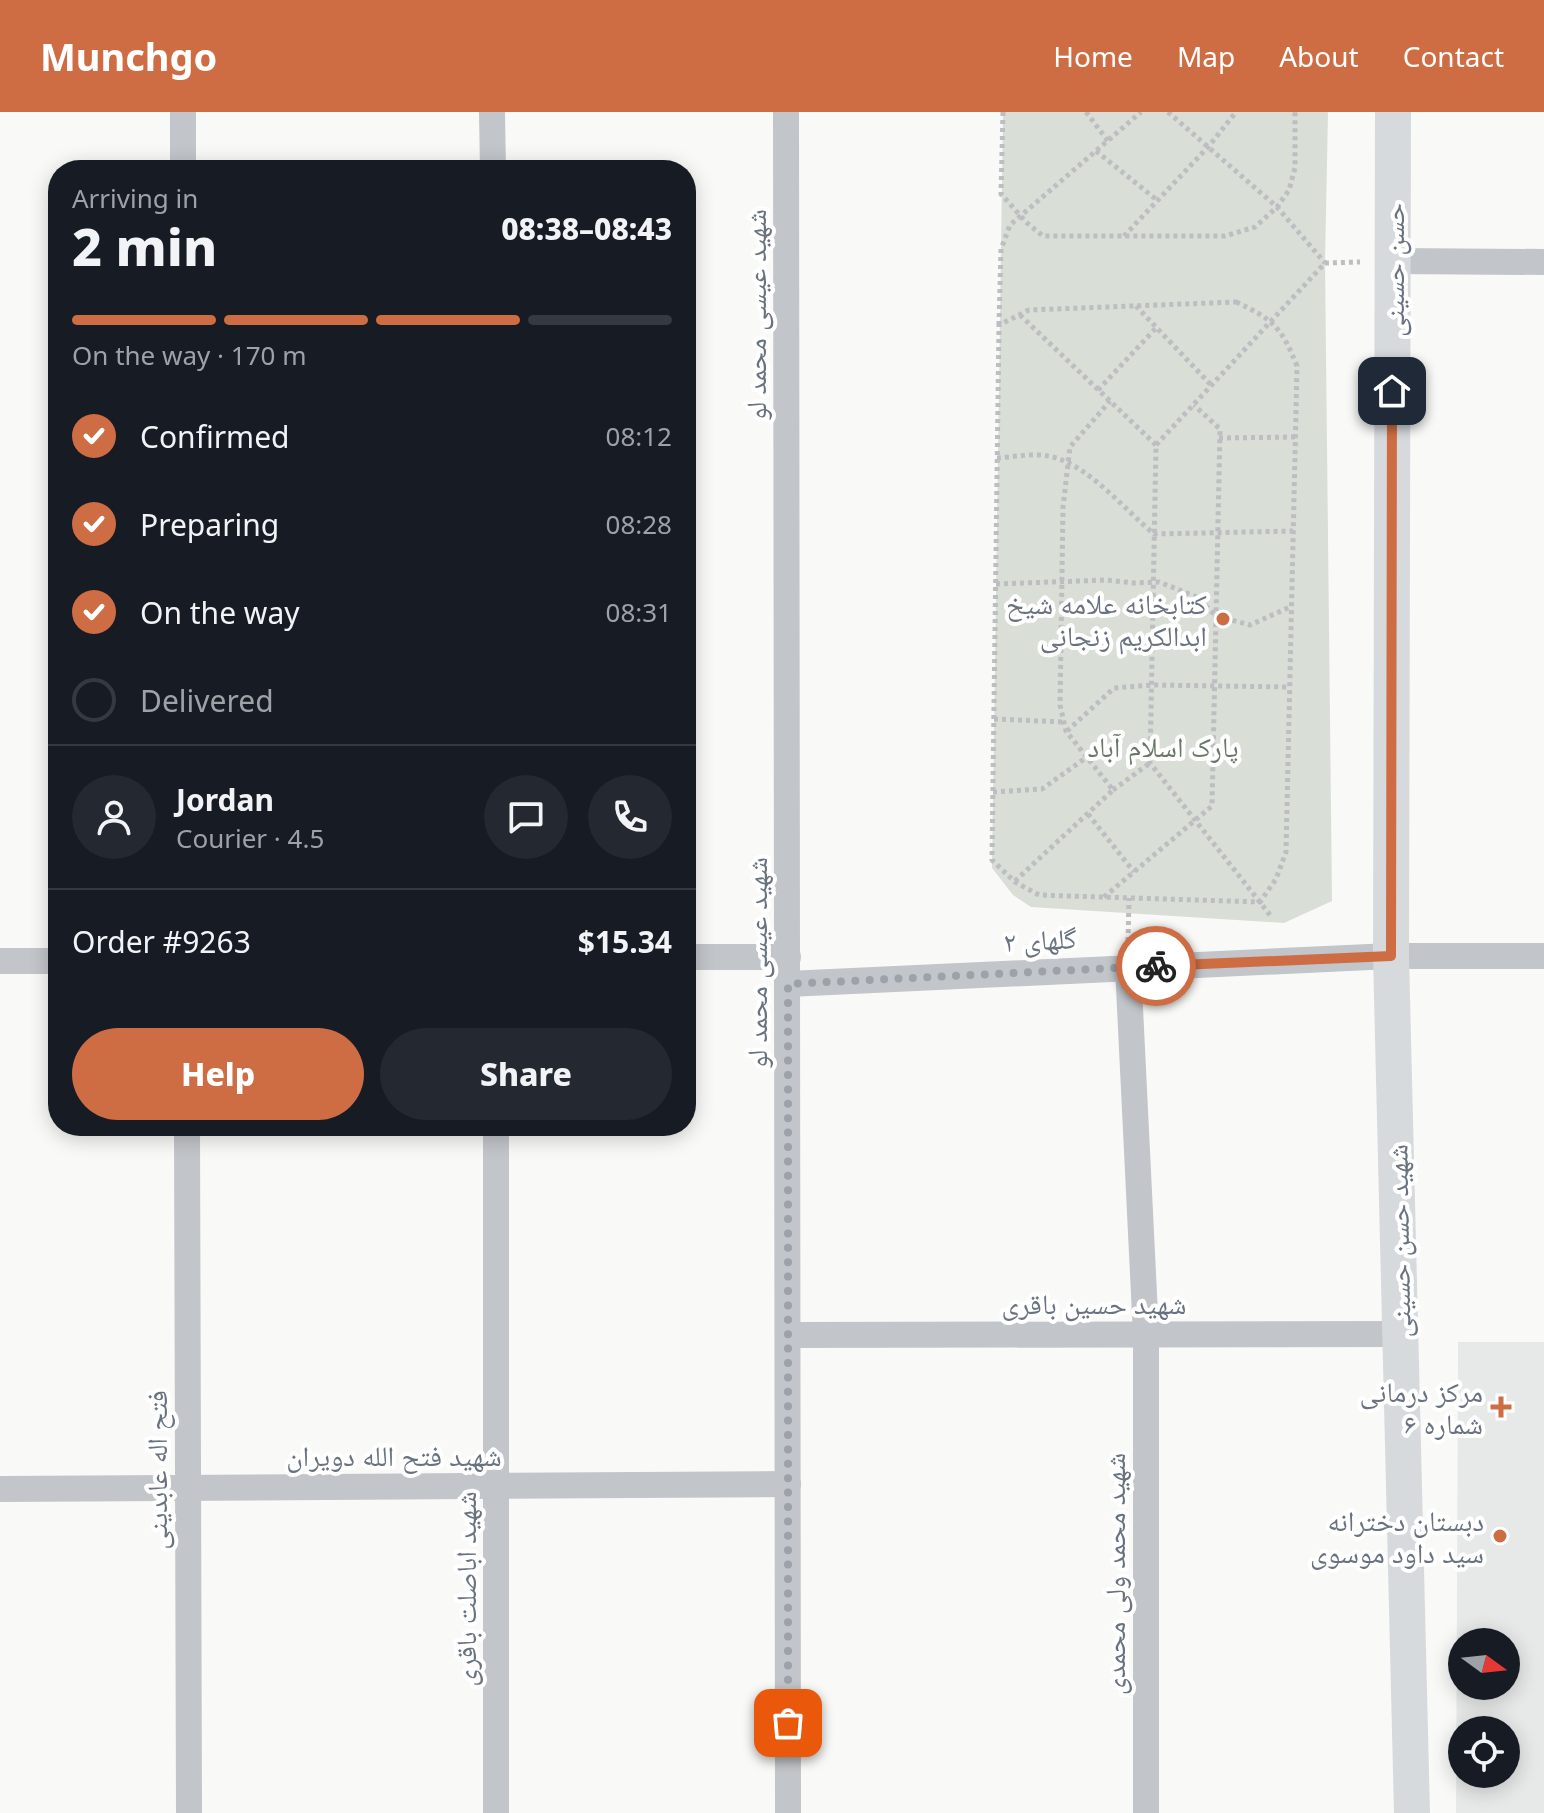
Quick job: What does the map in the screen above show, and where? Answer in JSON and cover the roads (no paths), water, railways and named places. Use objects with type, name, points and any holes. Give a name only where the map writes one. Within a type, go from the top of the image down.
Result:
[{"type":"street","points":[[183,112],[183,160]]},
{"type":"street","points":[[492,112],[493,160]]},
{"type":"street","name":"شهید عیسی محمد لو","points":[[786,112],[788,1813]]},
{"type":"street","name":"حسن حسینی","points":[[1391,956],[1393,112]]},
{"type":"street","points":[[1393,261],[1544,262]]},
{"type":"street","name":"گلهای ۲","points":[[788,984],[1391,956],[1544,956]]},
{"type":"street","name":"شهید حسن حسینی","points":[[1391,956],[1412,1813]]},
{"type":"street","points":[[696,957],[788,957]]},
{"type":"street","points":[[0,961],[48,961]]},
{"type":"street","name":"شهید محمد ولی محمدی","points":[[1128,967],[1146,1335],[1146,1813]]},
{"type":"street","name":"فتح اله عابدینی","points":[[187,1136],[189,1813]]},
{"type":"street","name":"شهید اباصلت باقری","points":[[496,1136],[496,1813]]},
{"type":"street","name":"شهید حسین باقری","points":[[788,1335],[1401,1334]]},
{"type":"street","name":"شهید فتح الله دویران","points":[[0,1489],[788,1484]]},
{"type":"place","name":"کتابخانه علامه شیخ ابدالکریم زنجانی","points":[[1223,619]]},
{"type":"place","name":"مرکز درمانی شماره ۶","points":[[1501,1407]]},
{"type":"place","name":"دبستان دخترانه سید داود موسوی","points":[[1500,1536]]},
{"type":"park label","name":"پارک اسلام آباد","points":[[1163,746]]}]
